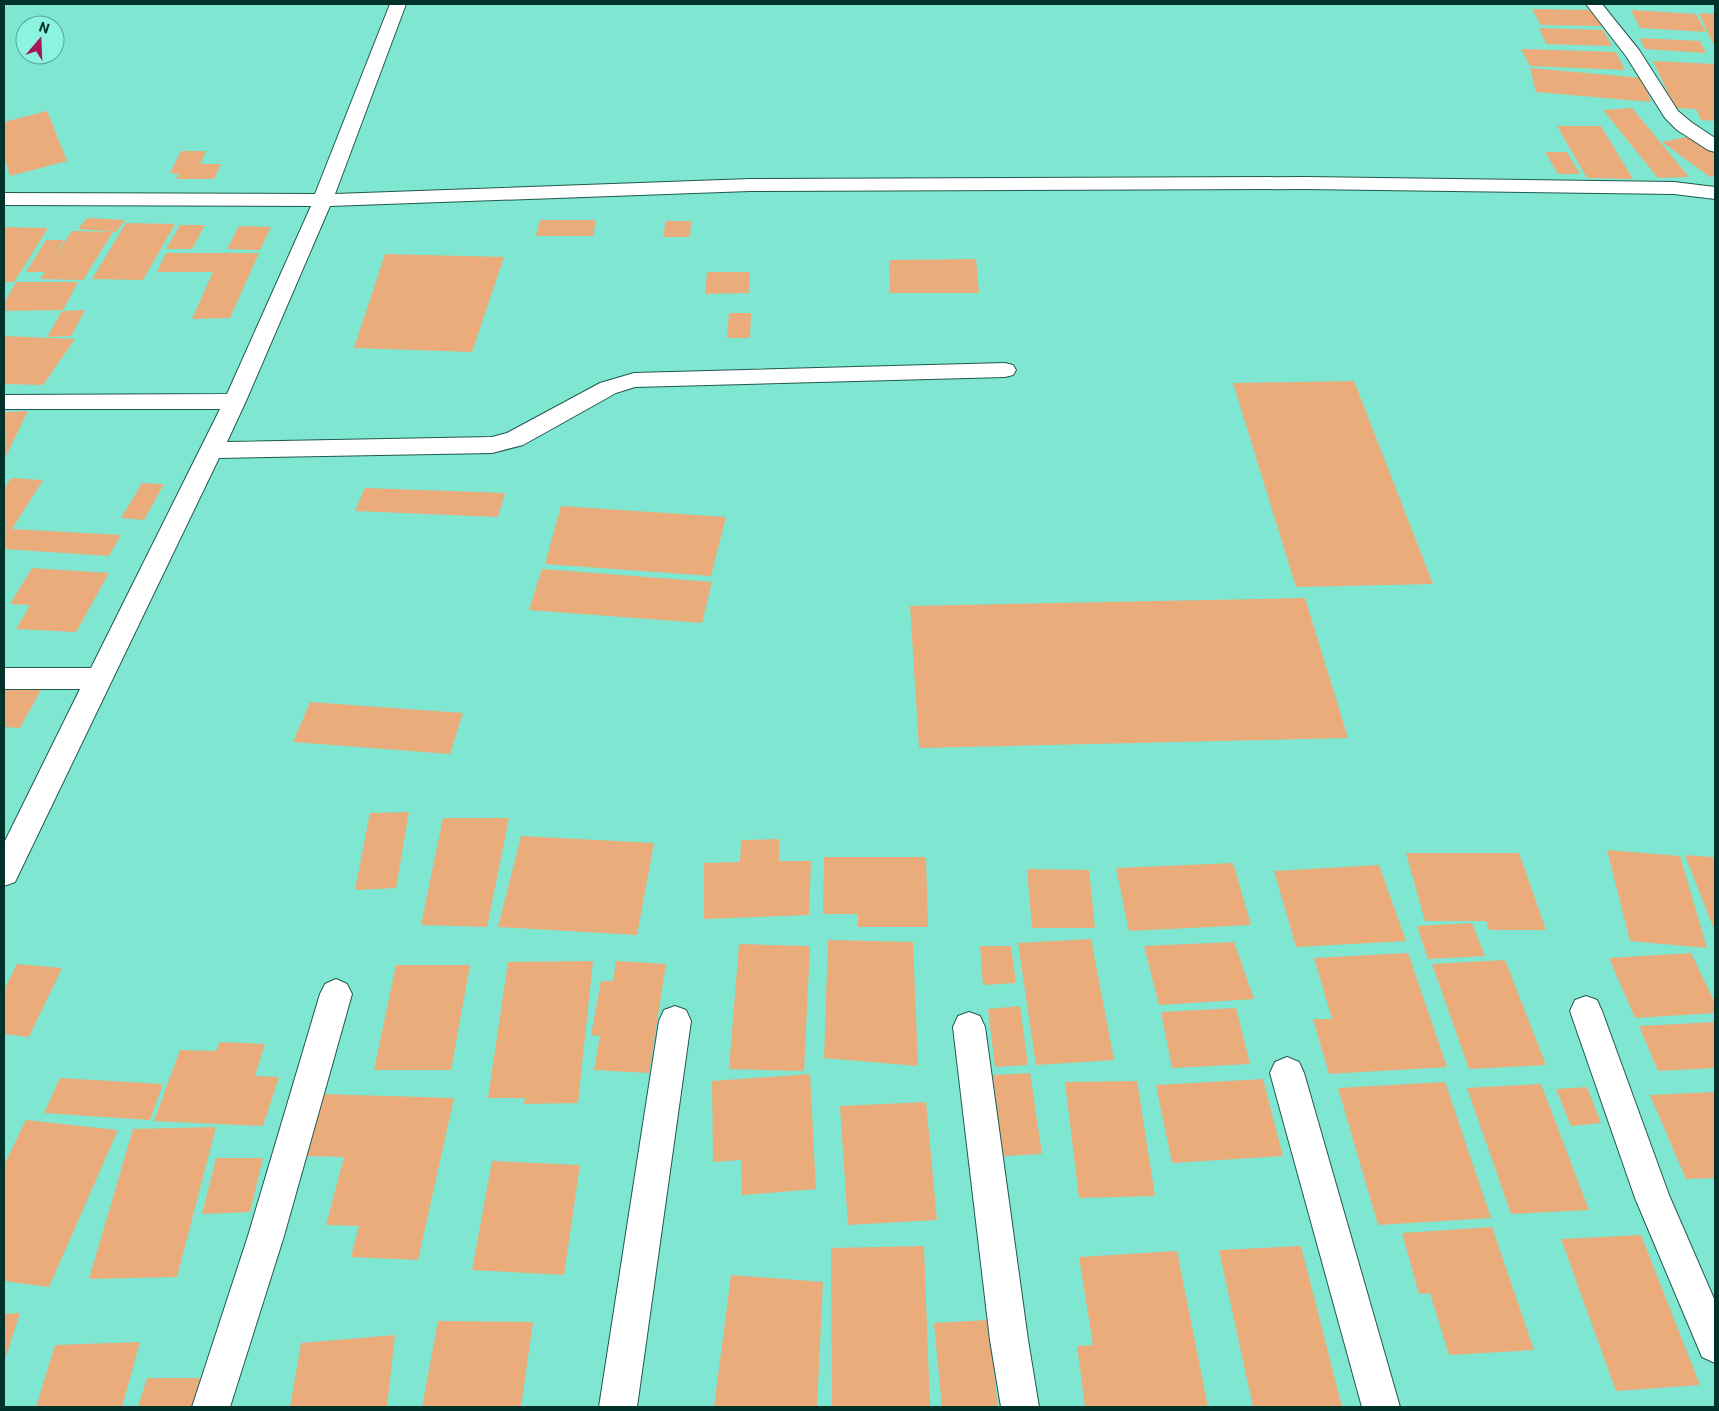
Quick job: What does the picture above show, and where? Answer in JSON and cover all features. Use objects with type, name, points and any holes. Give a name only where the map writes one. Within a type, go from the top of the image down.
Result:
[{"type":"street","points":[[4,873],[235,401],[323,200],[398,4]]},
{"type":"street","points":[[1594,4],[1633,54],[1671,114],[1684,126],[1715,146]]},
{"type":"street","points":[[4,199],[323,200],[750,185],[1306,183],[1674,188],[1715,193]]},
{"type":"street","points":[[212,450],[492,445],[515,439],[608,388],[634,380],[1005,370]]},
{"type":"street","points":[[4,402],[235,401]]},
{"type":"street","points":[[4,678],[99,678]]},
{"type":"street","points":[[211,1407],[266,1236],[336,994]]},
{"type":"street","points":[[1586,1011],[1653,1198],[1715,1344]]},
{"type":"street","points":[[618,1407],[675,1020]]},
{"type":"street","points":[[969,1027],[1009,1340],[1020,1407]]},
{"type":"street","points":[[1287,1073],[1381,1407]]},
{"type":"building","points":[[1532,9],[1594,10],[1604,26],[1541,25]]},
{"type":"building","points":[[1631,10],[1696,14],[1706,32],[1640,28]]},
{"type":"building","points":[[1699,13],[1715,14],[1715,43],[1712,42]]},
{"type":"building","points":[[1539,28],[1603,30],[1612,46],[1546,44]]},
{"type":"building","points":[[1640,38],[1700,41],[1706,53],[1645,49]]},
{"type":"building","points":[[1521,49],[1616,52],[1625,70],[1530,66]]},
{"type":"building","points":[[1653,61],[1715,64],[1715,121],[1701,120],[1696,109],[1675,108]]},
{"type":"building","points":[[1530,68],[1643,78],[1651,102],[1536,92]]},
{"type":"building","points":[[1632,108],[1689,177],[1658,178],[1603,110]]},
{"type":"building","points":[[47,111],[67,161],[10,176],[4,157],[4,122]]},
{"type":"building","points":[[1557,126],[1601,126],[1633,179],[1587,178]]},
{"type":"building","points":[[1692,136],[1715,153],[1715,176],[1710,177],[1662,142]]},
{"type":"building","points":[[181,151],[206,151],[200,164],[221,164],[214,179],[176,179],[179,174],[170,173]]},
{"type":"building","points":[[1545,152],[1567,152],[1580,174],[1558,174]]},
{"type":"building","points":[[87,218],[125,220],[116,232],[78,229]]},
{"type":"building","points":[[540,220],[596,220],[593,236],[536,236]]},
{"type":"building","points":[[666,221],[691,221],[690,237],[663,237]]},
{"type":"building","points":[[126,223],[175,224],[143,280],[92,279]]},
{"type":"building","points":[[180,225],[205,225],[192,249],[166,249]]},
{"type":"building","points":[[239,226],[271,227],[260,250],[227,249]]},
{"type":"building","points":[[4,227],[48,228],[14,282],[4,282]]},
{"type":"building","points":[[72,231],[113,232],[83,280],[40,279],[45,272],[26,272],[46,240],[64,240],[55,256]]},
{"type":"building","points":[[166,253],[259,253],[230,318],[192,319],[213,272],[157,272]]},
{"type":"building","points":[[385,254],[504,257],[472,352],[354,348]]},
{"type":"building","points":[[976,259],[979,293],[890,293],[889,260]]},
{"type":"building","points":[[707,272],[750,272],[749,293],[705,294]]},
{"type":"building","points":[[16,282],[78,282],[63,310],[4,311],[4,303]]},
{"type":"building","points":[[85,310],[71,336],[47,337],[62,311]]},
{"type":"building","points":[[729,313],[751,313],[750,338],[727,338]]},
{"type":"building","points":[[4,336],[75,339],[43,385],[4,384]]},
{"type":"building","points":[[1354,381],[1433,584],[1296,587],[1233,383]]},
{"type":"building","points":[[28,411],[4,460],[4,412]]},
{"type":"building","points":[[11,478],[43,480],[12,529],[121,535],[109,556],[4,549],[4,490]]},
{"type":"building","points":[[142,483],[164,484],[144,520],[121,518]]},
{"type":"building","points":[[365,488],[505,493],[498,517],[355,511]]},
{"type":"building","points":[[561,506],[726,517],[711,576],[545,564]]},
{"type":"building","points":[[32,568],[109,573],[76,632],[16,629],[30,605],[10,604]]},
{"type":"building","points":[[542,569],[712,582],[702,623],[529,610]]},
{"type":"building","points":[[1305,598],[1348,738],[919,748],[910,606]]},
{"type":"building","points":[[4,675],[48,677],[20,728],[4,727]]},
{"type":"building","points":[[310,702],[463,713],[450,754],[293,742]]},
{"type":"building","points":[[409,812],[396,888],[355,890],[370,813]]},
{"type":"building","points":[[443,818],[509,818],[487,927],[421,925]]},
{"type":"building","points":[[521,836],[654,843],[637,935],[498,927]]},
{"type":"building","points":[[779,839],[779,861],[811,861],[809,915],[704,919],[704,863],[740,862],[741,840]]},
{"type":"building","points":[[1607,850],[1680,856],[1707,948],[1630,941]]},
{"type":"building","points":[[1406,853],[1519,853],[1546,930],[1489,930],[1486,921],[1425,921]]},
{"type":"building","points":[[1685,855],[1713,857],[1715,862],[1715,932]]},
{"type":"building","points":[[824,857],[926,857],[928,927],[858,927],[858,914],[823,914]]},
{"type":"building","points":[[1233,863],[1251,925],[1129,931],[1116,868]]},
{"type":"building","points":[[1379,865],[1406,941],[1296,947],[1274,871]]},
{"type":"building","points":[[1027,869],[1089,870],[1095,928],[1032,928]]},
{"type":"building","points":[[1472,923],[1485,956],[1428,959],[1417,926]]},
{"type":"building","points":[[1091,939],[1114,1060],[1036,1065],[1018,943]]},
{"type":"building","points":[[828,940],[913,942],[918,1066],[824,1058]]},
{"type":"building","points":[[1234,942],[1254,999],[1159,1005],[1144,946]]},
{"type":"building","points":[[739,944],[810,946],[804,1071],[729,1069]]},
{"type":"building","points":[[980,946],[1011,946],[1016,983],[983,985]]},
{"type":"building","points":[[1408,953],[1447,1067],[1329,1074],[1313,1019],[1332,1019],[1314,958]]},
{"type":"building","points":[[1691,953],[1715,1003],[1715,1013],[1635,1018],[1609,958]]},
{"type":"building","points":[[1505,960],[1546,1065],[1469,1069],[1432,964]]},
{"type":"building","points":[[593,961],[578,1103],[524,1104],[525,1098],[488,1098],[508,962]]},
{"type":"building","points":[[616,961],[666,964],[649,1073],[594,1070],[600,1036],[591,1035],[601,981],[613,981]]},
{"type":"building","points":[[17,964],[62,968],[29,1037],[4,1034],[4,990]]},
{"type":"building","points":[[396,965],[470,965],[451,1070],[374,1070]]},
{"type":"building","points":[[1020,1006],[1028,1065],[995,1067],[988,1009]]},
{"type":"building","points":[[1236,1008],[1250,1064],[1172,1068],[1161,1012]]},
{"type":"building","points":[[1715,1022],[1715,1068],[1658,1071],[1639,1026]]},
{"type":"building","points":[[220,1042],[265,1044],[255,1076],[279,1077],[263,1126],[154,1121],[180,1050],[216,1051]]},
{"type":"building","points":[[1030,1073],[1042,1154],[1003,1156],[993,1075]]},
{"type":"building","points":[[810,1074],[816,1189],[742,1195],[741,1160],[713,1162],[712,1081]]},
{"type":"building","points":[[60,1078],[163,1084],[150,1120],[44,1113]]},
{"type":"building","points":[[1263,1079],[1283,1156],[1172,1163],[1156,1085]]},
{"type":"building","points":[[1137,1081],[1155,1196],[1079,1198],[1065,1082]]},
{"type":"building","points":[[1445,1082],[1491,1218],[1378,1225],[1338,1088]]},
{"type":"building","points":[[1541,1084],[1589,1210],[1511,1214],[1467,1088]]},
{"type":"building","points":[[1587,1087],[1601,1123],[1571,1126],[1556,1089]]},
{"type":"building","points":[[1715,1092],[1715,1178],[1686,1179],[1650,1095]]},
{"type":"building","points":[[322,1094],[454,1098],[418,1260],[351,1257],[359,1226],[326,1225],[344,1157],[305,1156]]},
{"type":"building","points":[[926,1102],[937,1220],[848,1225],[840,1106]]},
{"type":"building","points":[[26,1120],[118,1130],[49,1287],[4,1281],[4,1165]]},
{"type":"building","points":[[216,1127],[177,1277],[89,1279],[133,1129]]},
{"type":"building","points":[[216,1158],[263,1158],[250,1212],[202,1214]]},
{"type":"building","points":[[492,1161],[580,1165],[564,1275],[472,1270]]},
{"type":"building","points":[[1492,1227],[1534,1350],[1449,1355],[1430,1293],[1419,1294],[1402,1233]]},
{"type":"building","points":[[1641,1235],[1700,1385],[1616,1391],[1561,1239]]},
{"type":"building","points":[[924,1246],[930,1407],[832,1407],[831,1248]]},
{"type":"building","points":[[1301,1246],[1342,1407],[1253,1407],[1219,1250]]},
{"type":"building","points":[[1177,1251],[1208,1407],[1085,1407],[1077,1346],[1093,1345],[1079,1257]]},
{"type":"building","points":[[731,1275],[823,1282],[817,1407],[714,1407]]},
{"type":"building","points":[[20,1313],[4,1362],[4,1314]]},
{"type":"building","points":[[988,1320],[998,1407],[942,1407],[934,1323]]},
{"type":"building","points":[[438,1321],[533,1322],[521,1407],[422,1407]]},
{"type":"building","points":[[395,1335],[387,1407],[290,1407],[301,1343]]},
{"type":"building","points":[[140,1342],[122,1407],[36,1407],[55,1345]]},
{"type":"building","points":[[147,1378],[200,1378],[192,1407],[138,1407]]}]
